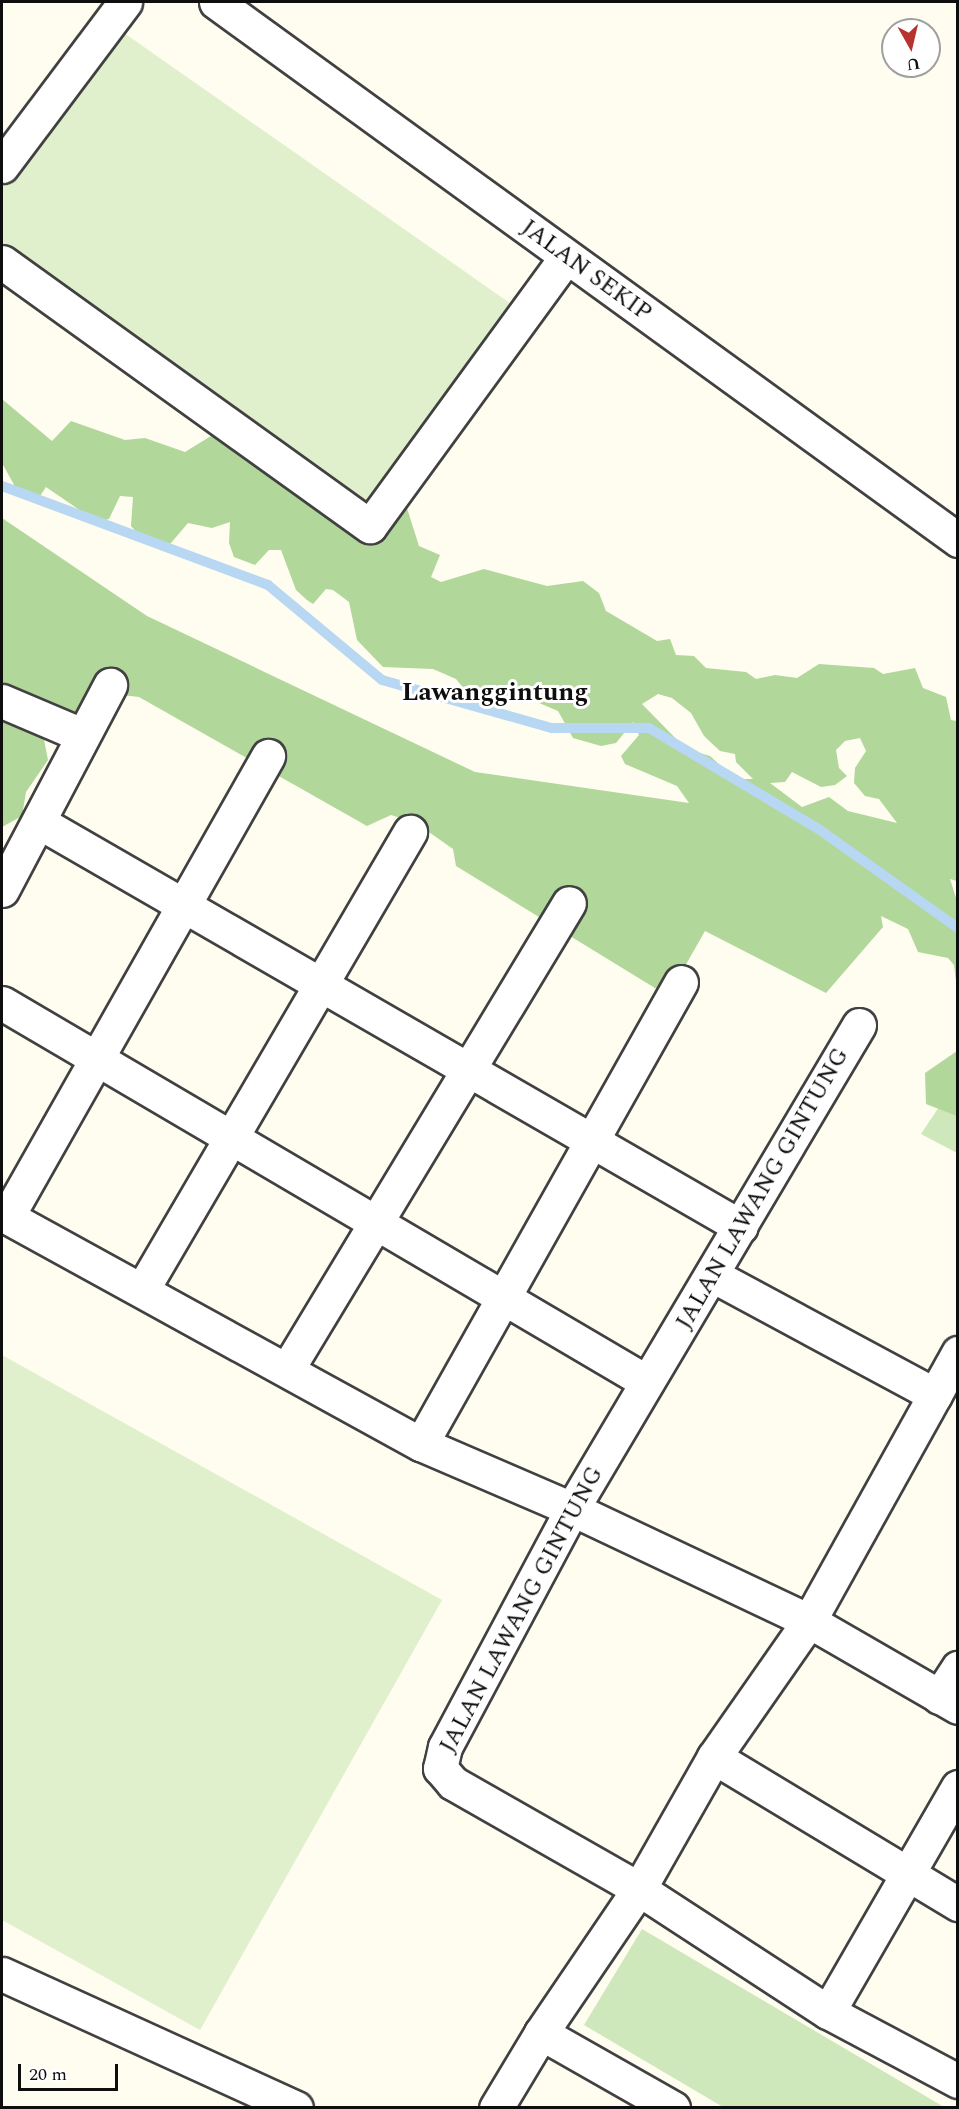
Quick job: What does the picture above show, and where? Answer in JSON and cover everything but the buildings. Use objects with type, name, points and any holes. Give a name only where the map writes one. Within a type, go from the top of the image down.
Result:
[{"type":"street","points":[[2,166],[125,2]]},
{"type":"street","name":"JALAN SEKIP","points":[[216,2],[957,540]]},
{"type":"street","points":[[2,262],[370,526],[567,257]]},
{"type":"street","points":[[2,890],[110,685]]},
{"type":"street","points":[[2,701],[82,735]]},
{"type":"street","name":"JALAN LAWANG GINTUNG","points":[[268,756],[97,1059],[4,1215],[288,1368],[421,1444],[572,1509],[809,1621],[948,1702],[957,1668]]},
{"type":"street","name":"JALAN LAWANG GINTUNG","points":[[39,822],[741,1227]]},
{"type":"street","points":[[142,1290],[410,832]]},
{"type":"street","points":[[288,1368],[569,903]]},
{"type":"street","points":[[421,1444],[681,982]]},
{"type":"street","points":[[2,1003],[647,1382]]},
{"type":"street","name":"JALAN LAWANG GINTUNG","points":[[859,1025],[714,1276],[647,1382],[572,1509],[445,1747],[440,1768],[453,1783],[639,1889],[828,2012],[957,2081]]},
{"type":"street","points":[[714,1276],[935,1395]]},
{"type":"street","points":[[496,2108],[541,2033],[639,1889],[714,1757],[809,1621],[956,1359]]},
{"type":"street","points":[[714,1757],[957,1904]]},
{"type":"street","points":[[828,2012],[957,1787]]},
{"type":"street","points":[[2,1974],[296,2108]]},
{"type":"street","points":[[541,2033],[673,2108]]},
{"type":"green space","points":[[114,26],[524,313],[373,511],[2,243],[2,177]]},
{"type":"green space","points":[[2,399],[52,441],[71,421],[125,440],[145,438],[185,452],[245,415],[389,503],[406,505],[419,546],[440,555],[431,577],[441,582],[484,569],[547,586],[583,581],[599,593],[606,611],[657,641],[670,639],[676,655],[694,656],[706,668],[746,672],[756,679],[775,675],[797,678],[819,664],[874,668],[883,674],[915,668],[923,688],[946,697],[951,720],[957,721],[957,881],[950,879],[957,901],[957,989],[954,965],[948,958],[918,952],[908,929],[881,916],[883,927],[826,993],[705,931],[668,996],[456,866],[453,849],[416,823],[391,815],[367,826],[139,697],[122,695],[98,731],[39,714],[48,760],[26,792],[22,816],[2,827],[2,518],[147,616],[475,772],[689,803],[677,786],[625,764],[621,756],[639,735],[633,722],[616,743],[601,746],[573,738],[558,711],[513,692],[495,704],[470,696],[456,679],[433,669],[383,667],[357,640],[349,602],[333,590],[326,589],[313,604],[307,600],[296,590],[281,550],[269,550],[255,565],[234,557],[229,543],[230,522],[212,528],[188,523],[171,543],[148,545],[131,526],[133,497],[120,496],[109,519],[97,522],[46,487],[38,499],[18,492],[2,463]],"holes":[[[658,694],[672,698],[691,713],[704,736],[720,751],[735,754],[736,762],[753,779],[735,779],[710,756],[686,749],[642,704]],[[860,738],[866,751],[855,768],[854,783],[865,796],[879,799],[897,823],[848,811],[829,797],[802,807],[770,783],[785,782],[792,772],[821,787],[835,785],[847,776],[839,768],[836,750],[845,741]]]},
{"type":"green space","points":[[957,1051],[957,1116],[926,1104],[925,1073]]},
{"type":"green space","points":[[957,1080],[957,1153],[921,1134]]},
{"type":"green space","points":[[2,1355],[442,1600],[200,2030],[2,1920]]},
{"type":"green space","points":[[642,1929],[944,2107],[723,2107],[584,2025]]},
{"type":"waterway","points":[[2,486],[268,585],[382,680],[552,728],[649,728],[820,830],[958,928]]},
{"type":"district","name":"Lawanggintung","points":[[495,693]]}]
